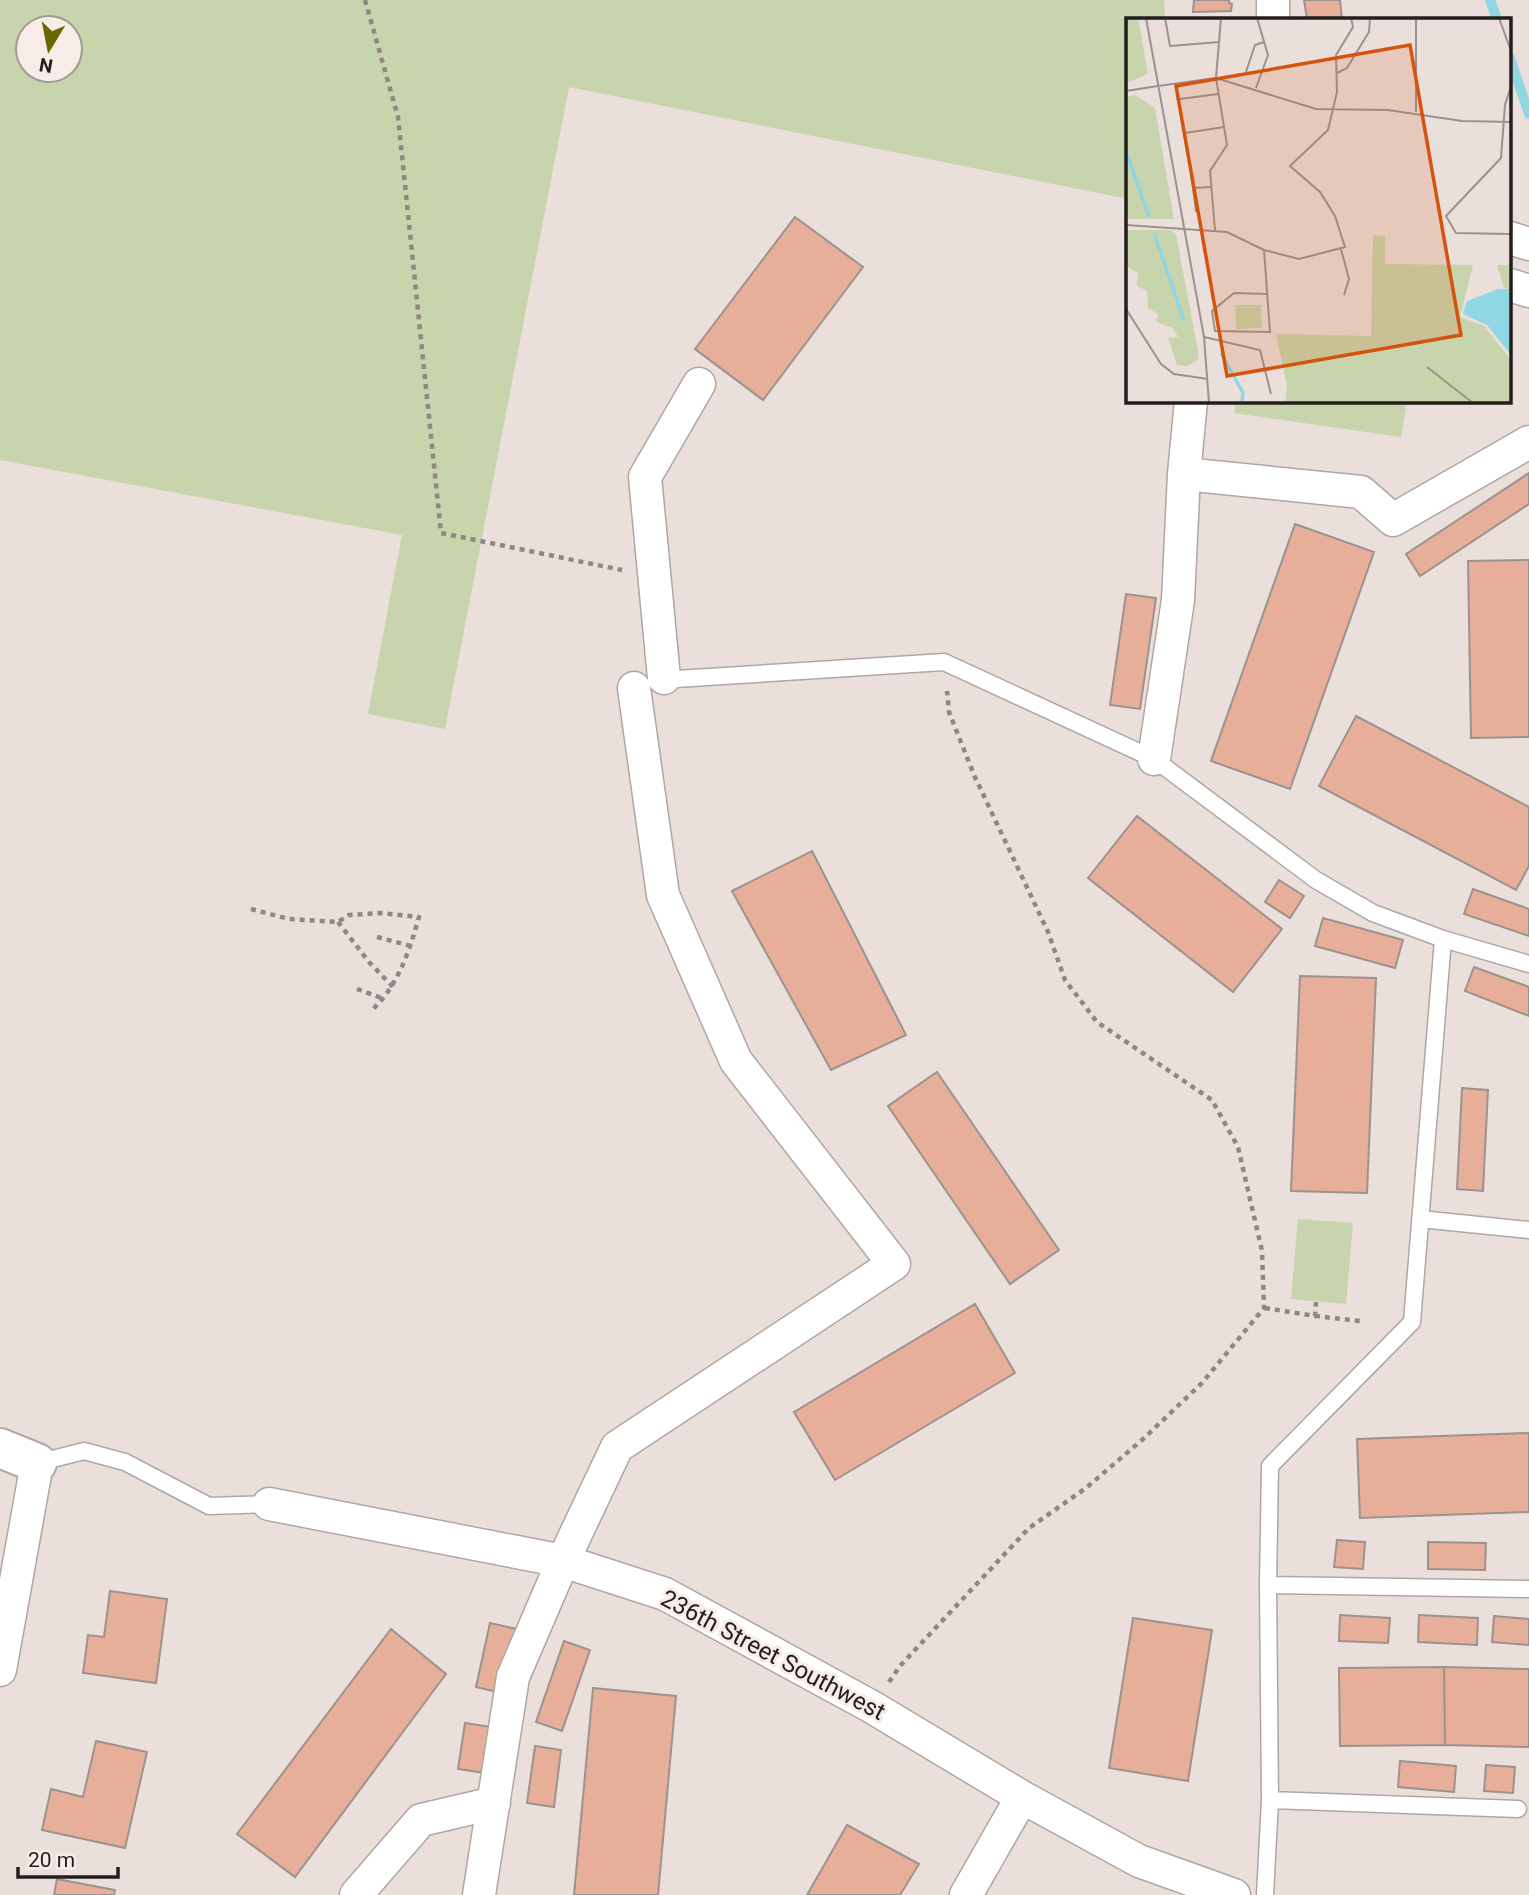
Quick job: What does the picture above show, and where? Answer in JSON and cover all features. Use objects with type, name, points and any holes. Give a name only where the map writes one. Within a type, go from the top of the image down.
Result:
[{"type":"street","points":[[1273,0],[1273,18]]},
{"type":"street","points":[[1512,239],[1529,244]]},
{"type":"street","points":[[1512,286],[1529,291]]},
{"type":"street","points":[[664,678],[645,477],[699,384]]},
{"type":"street","points":[[1154,758],[1178,600],[1184,474],[1191,402]]},
{"type":"street","points":[[1184,474],[1361,492],[1393,520],[1529,442]]},
{"type":"street","points":[[480,1895],[513,1677],[563,1561],[617,1447],[894,1264],[736,1061],[663,895],[634,688]]},
{"type":"street","points":[[0,1448],[37,1463],[0,1670]]},
{"type":"street","name":"236th Street Southwest","points":[[269,1504],[563,1561],[665,1594],[872,1707],[1022,1797],[1139,1861],[1234,1895]]},
{"type":"street","points":[[966,1895],[1022,1797]]},
{"type":"street","points":[[356,1895],[421,1820],[494,1803]]},
{"type":"lane","points":[[634,688],[664,678],[944,662],[1154,758],[1316,880],[1373,913],[1443,939],[1529,964]]},
{"type":"lane","points":[[1265,1895],[1270,1800],[1270,1466],[1412,1322],[1443,939]]},
{"type":"lane","points":[[1420,1219],[1529,1230]]},
{"type":"lane","name":"236th Street Southwest","points":[[37,1463],[85,1451],[125,1462],[209,1506],[269,1504]]},
{"type":"lane","points":[[1268,1586],[1528,1589]]},
{"type":"lane","points":[[1270,1800],[1518,1809]]},
{"type":"path","points":[[365,0],[398,117],[442,533],[654,577]]},
{"type":"path","points":[[872,1707],[900,1666],[1029,1528],[1086,1488],[1142,1440],[1202,1382],[1265,1308],[1262,1251],[1238,1147],[1212,1100],[1097,1022],[1065,980],[1048,932],[974,775],[949,712],[944,662]]},
{"type":"path","points":[[251,909],[289,919],[338,922],[349,915],[360,914],[419,917],[411,946],[393,987],[371,1012]]},
{"type":"path","points":[[338,922],[369,962],[393,987]]},
{"type":"path","points":[[377,937],[411,946]]},
{"type":"path","points":[[357,989],[384,999]]},
{"type":"path","points":[[1315,1316],[1316,1302]]},
{"type":"path","points":[[1265,1308],[1360,1321]]},
{"type":"green space","points":[[0,0],[1164,0],[1165,18],[1126,18],[1126,199],[569,87],[445,729],[368,714],[402,535],[0,460]]},
{"type":"green space","points":[[1236,402],[1407,402],[1401,437],[1234,413]]},
{"type":"green space","points":[[1298,1219],[1353,1223],[1346,1304],[1291,1299]]},
{"type":"building","points":[[1194,0],[1229,0],[1232,4],[1231,11],[1193,12]]},
{"type":"building","points":[[1304,0],[1340,0],[1342,18],[1307,18]]},
{"type":"building","points":[[795,217],[863,267],[763,400],[695,349]]},
{"type":"building","points":[[1529,473],[1529,504],[1420,576],[1406,554]]},
{"type":"building","points":[[1295,524],[1374,552],[1290,789],[1211,761]]},
{"type":"building","points":[[1529,560],[1529,737],[1471,738],[1468,561]]},
{"type":"building","points":[[1126,594],[1156,598],[1140,709],[1110,705]]},
{"type":"building","points":[[1356,716],[1529,807],[1529,866],[1516,890],[1319,786]]},
{"type":"building","points":[[1137,816],[1282,929],[1233,992],[1088,878]]},
{"type":"building","points":[[812,851],[906,1035],[831,1070],[732,891]]},
{"type":"building","points":[[1279,880],[1304,896],[1290,918],[1265,902]]},
{"type":"building","points":[[1473,889],[1529,909],[1529,936],[1464,914]]},
{"type":"building","points":[[1323,918],[1403,940],[1395,968],[1315,946]]},
{"type":"building","points":[[1474,967],[1529,987],[1529,1016],[1465,991]]},
{"type":"building","points":[[1300,976],[1376,978],[1367,1193],[1291,1191]]},
{"type":"building","points":[[937,1072],[1059,1250],[1010,1284],[888,1106]]},
{"type":"building","points":[[1462,1088],[1488,1090],[1483,1191],[1457,1189]]},
{"type":"building","points":[[975,1304],[1015,1373],[835,1480],[794,1412]]},
{"type":"building","points":[[1529,1433],[1529,1512],[1360,1518],[1357,1439]]},
{"type":"building","points":[[1337,1540],[1365,1542],[1363,1569],[1334,1567]]},
{"type":"building","points":[[1428,1542],[1486,1543],[1485,1570],[1428,1569]]},
{"type":"building","points":[[110,1591],[167,1599],[156,1683],[83,1673],[88,1635],[104,1637]]},
{"type":"building","points":[[1340,1615],[1390,1618],[1388,1643],[1339,1641]]},
{"type":"building","points":[[1419,1615],[1478,1618],[1477,1645],[1418,1642]]},
{"type":"building","points":[[1494,1616],[1529,1619],[1529,1645],[1492,1642]]},
{"type":"building","points":[[1133,1618],[1212,1630],[1188,1781],[1109,1768]]},
{"type":"building","points":[[490,1623],[517,1629],[502,1693],[476,1687]]},
{"type":"building","points":[[391,1629],[446,1674],[295,1877],[237,1834]]},
{"type":"building","points":[[564,1641],[590,1650],[562,1731],[536,1722]]},
{"type":"building","points":[[1444,1667],[1529,1669],[1529,1747],[1445,1745]]},
{"type":"building","points":[[1444,1667],[1445,1745],[1340,1746],[1339,1668]]},
{"type":"building","points":[[593,1688],[676,1696],[658,1895],[574,1895]]},
{"type":"building","points":[[465,1723],[492,1727],[485,1773],[458,1769]]},
{"type":"building","points":[[96,1741],[147,1752],[125,1848],[42,1830],[51,1789],[83,1797]]},
{"type":"building","points":[[535,1746],[561,1750],[554,1807],[527,1803]]},
{"type":"building","points":[[1400,1761],[1456,1766],[1454,1792],[1398,1787]]},
{"type":"building","points":[[1486,1765],[1515,1767],[1513,1793],[1484,1791]]},
{"type":"building","points":[[847,1825],[919,1864],[900,1895],[807,1895]]},
{"type":"building","points":[[57,1879],[115,1890],[114,1895],[54,1895]]},
{"type":"waterway","points":[[1490,0],[1497,18]]},
{"type":"waterway","points":[[1512,64],[1529,114]]}]
